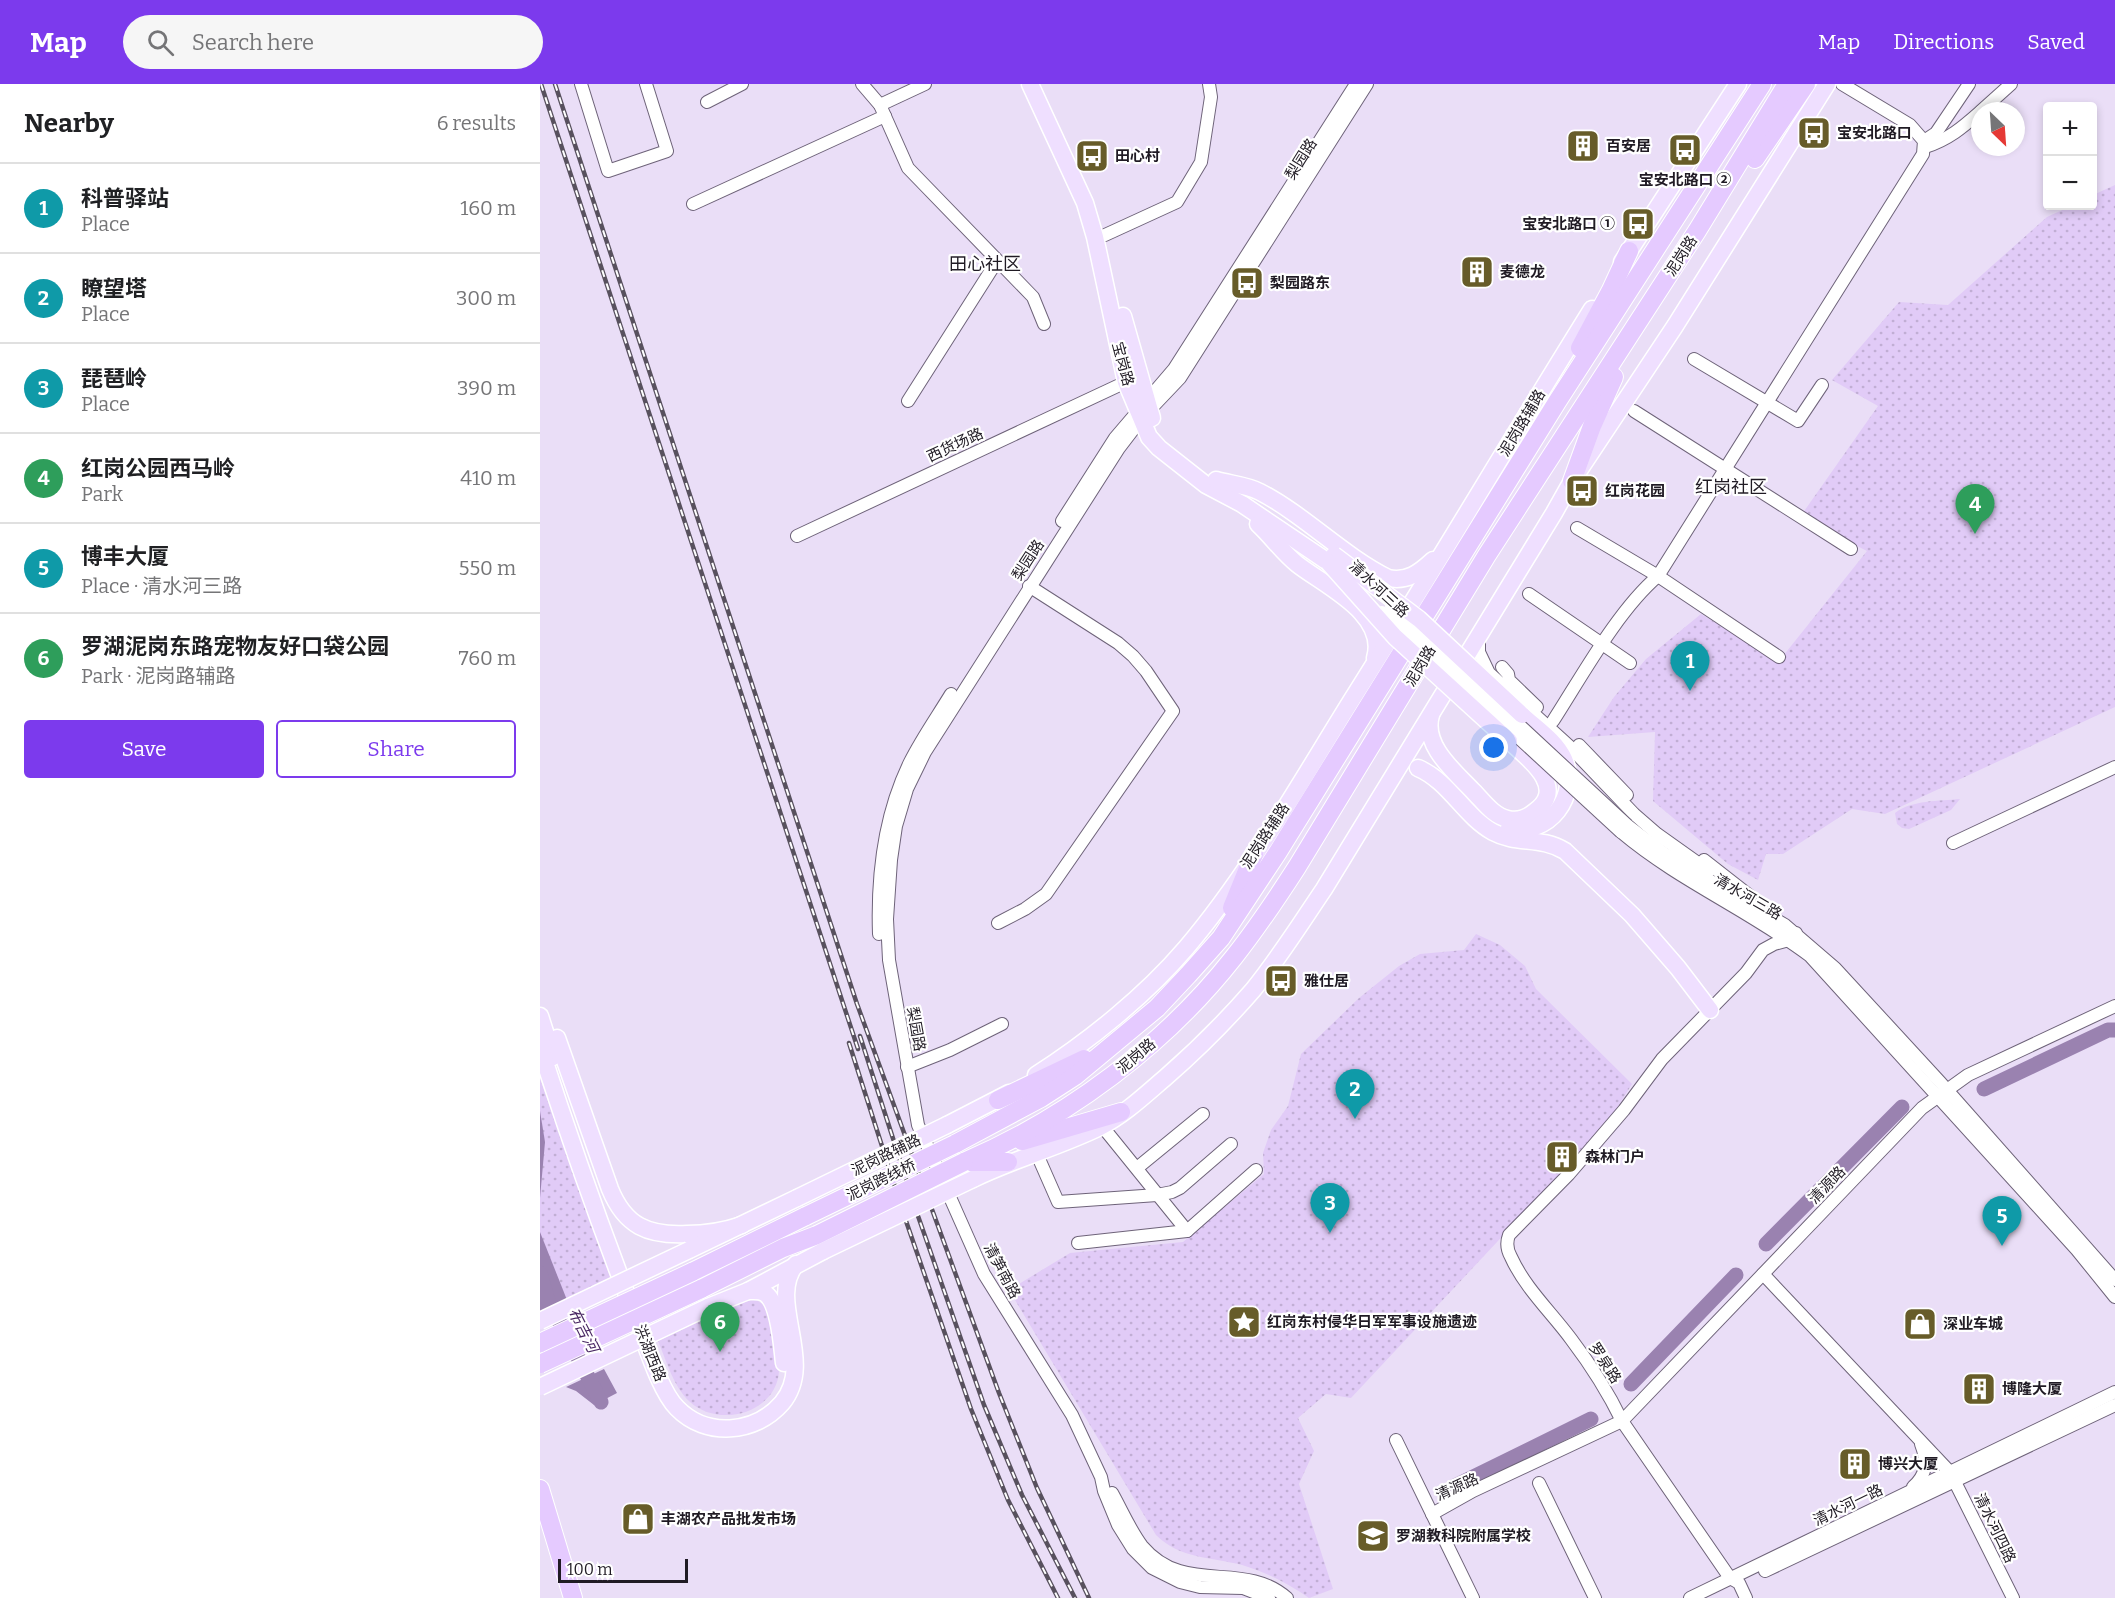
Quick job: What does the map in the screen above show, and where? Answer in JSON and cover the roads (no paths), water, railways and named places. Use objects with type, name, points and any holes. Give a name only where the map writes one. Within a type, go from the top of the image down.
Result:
[{"type":"highway","name":"泥岗路","points":[[973,1158],[1054,1115],[1130,1063],[1175,1022],[1234,958],[1285,886],[1487,555],[1697,231],[1787,84]]},
{"type":"highway","points":[[1697,231],[1742,178],[1806,84]]},
{"type":"highway","name":"泥岗路","points":[[955,1144],[1041,1098],[1075,1076],[1157,1008],[1221,938],[1285,842],[1557,402],[1761,85]]},
{"type":"highway","points":[[1557,402],[1584,340],[1629,251]]},
{"type":"highway","points":[[1572,481],[1592,426],[1624,356],[1630,334]]},
{"type":"highway","points":[[1221,938],[1254,854]]},
{"type":"highway","points":[[998,1100],[1110,1047]]},
{"type":"highway","points":[[973,1158],[1121,1112]]},
{"type":"highway","name":"泥岗跨线桥","points":[[540,1342],[692,1272],[955,1144]]},
{"type":"highway","points":[[973,1158],[1008,1162]]},
{"type":"highway","name":"泥岗跨线桥","points":[[540,1364],[783,1248],[820,1243],[973,1158]]},
{"type":"highway","points":[[540,1489],[573,1598]]},
{"type":"main road","name":"宝岗路","points":[[1030,84],[1085,203],[1095,237],[1126,382],[1144,409]]},
{"type":"main road","name":"宝岗路","points":[[1041,84],[1088,182],[1105,235],[1149,437],[1158,448],[1331,559]]},
{"type":"main road","name":"泥岗路辅路","points":[[540,1321],[685,1242],[742,1225],[998,1100],[1082,1043],[1144,991],[1184,950],[1254,854],[1371,670],[1629,251],[1738,84]]},
{"type":"main road","points":[[1806,117],[1821,84]]},
{"type":"main road","points":[[728,1298],[790,1257],[820,1243],[1008,1162],[1102,1126],[1150,1091],[1219,1028],[1254,988],[1324,889],[1572,481],[1671,333],[1827,84]]},
{"type":"main road","points":[[1211,482],[1260,492],[1388,578],[1395,580],[1413,576],[1443,552]]},
{"type":"main road","points":[[1211,482],[1251,518],[1296,564],[1346,598],[1373,626],[1378,644],[1371,670]]},
{"type":"main road","points":[[1331,559],[1395,637],[1540,769],[1547,784],[1543,805],[1528,816],[1510,820],[1491,810],[1443,760],[1430,733],[1431,713]]},
{"type":"main road","points":[[1331,559],[1419,618],[1556,746],[1567,768],[1568,788],[1558,812],[1541,825],[1523,830],[1504,827],[1486,816],[1442,772],[1428,766],[1394,773]]},
{"type":"main road","points":[[1418,768],[1434,777],[1493,831],[1516,839],[1541,840],[1565,851],[1632,915],[1678,968],[1710,1010]]},
{"type":"main road","name":"洪湖西路","points":[[540,1008],[547,1045],[664,1364],[683,1399],[692,1408],[704,1414],[719,1418],[736,1418],[751,1414],[775,1398],[782,1386],[785,1366],[774,1309],[768,1295],[748,1291]]},
{"type":"main road","name":"洪湖西路","points":[[540,1016],[588,1192],[651,1356],[676,1408],[710,1428],[735,1429],[752,1424],[782,1403],[793,1379],[793,1339],[785,1290],[790,1272],[796,1264]]},
{"type":"main road","name":"洪湖西路","points":[[547,1045],[599,1156],[615,1201],[626,1216],[646,1230],[685,1242]]},
{"type":"main road","points":[[540,1387],[708,1307],[748,1291],[796,1264],[820,1243]]},
{"type":"street","points":[[581,84],[608,171],[667,151],[646,84]]},
{"type":"street","points":[[707,102],[742,84]]},
{"type":"street","points":[[862,84],[883,110],[909,168],[1032,297],[1044,324]]},
{"type":"street","points":[[693,204],[883,110],[925,84]]},
{"type":"street","points":[[1105,235],[1177,202],[1201,162],[1211,97],[1209,84]]},
{"type":"street","name":"梨园路","points":[[907,1067],[889,960],[887,928],[891,860],[900,809],[915,771],[1029,586],[1144,409],[1174,369],[1356,84]]},
{"type":"street","name":"梨园路","points":[[907,1067],[896,1028],[879,937],[879,896],[885,839],[899,786],[910,761],[1115,438],[1180,378],[1366,84]]},
{"type":"street","points":[[1842,84],[1910,125],[1925,144]]},
{"type":"street","points":[[1553,721],[1642,589],[1658,576],[1923,154],[1925,144],[1936,133],[1969,84]]},
{"type":"street","points":[[1991,102],[2012,84]]},
{"type":"street","points":[[1925,144],[1938,143],[1955,134],[1971,119]]},
{"type":"street","points":[[908,400],[997,261]]},
{"type":"street","points":[[1694,359],[1798,421],[1822,385]]},
{"type":"street","name":"西货场路","points":[[797,536],[1126,382]]},
{"type":"street","points":[[1634,411],[1851,549]]},
{"type":"street","points":[[1577,528],[1658,576],[1779,657]]},
{"type":"street","name":"清水河三路","points":[[1331,559],[1661,863],[1703,889],[1793,937],[1835,968],[2077,1250],[2115,1298]]},
{"type":"street","points":[[999,923],[1046,894],[1173,711],[1133,656],[1118,643],[1029,586]]},
{"type":"street","points":[[1529,594],[1630,663]]},
{"type":"street","points":[[1480,633],[1479,652],[1489,673],[1569,746],[1634,814],[1657,834],[1718,877],[1747,902]]},
{"type":"street","points":[[1502,667],[1508,674],[1509,680],[1596,761],[1655,822],[1785,925]]},
{"type":"street","points":[[1953,843],[2115,767]]},
{"type":"street","name":"清水河三路","points":[[1624,829],[1785,925],[1793,937]]},
{"type":"street","name":"罗泉路","points":[[1746,1598],[1623,1422],[1615,1406],[1569,1337],[1543,1305],[1511,1257],[1506,1243],[1509,1235],[1569,1174],[1624,1110],[1662,1059],[1746,973],[1763,950],[1793,937]]},
{"type":"street","name":"清源路","points":[[1944,1095],[1968,1075],[2115,1006]]},
{"type":"street","name":"清源路","points":[[1432,1514],[1441,1512],[1623,1422],[1922,1108],[1971,1080],[2115,1012]]},
{"type":"street","points":[[907,1067],[950,1050],[1002,1024]]},
{"type":"street","name":"清笋南路","points":[[907,1067],[918,1125],[984,1274],[1072,1415],[1101,1477],[1104,1491],[1126,1539],[1152,1568],[1173,1580],[1192,1585],[1243,1588],[1269,1598]]},
{"type":"street","name":"清水河三路","points":[[1944,1095],[2115,1280]]},
{"type":"street","points":[[1137,1168],[1203,1114]]},
{"type":"street","points":[[1102,1126],[1187,1231]]},
{"type":"street","points":[[1036,1152],[1058,1202],[1172,1192],[1180,1188],[1231,1144]]},
{"type":"street","points":[[1078,1243],[1187,1231],[1256,1170]]},
{"type":"street","name":"清水河四路","points":[[1764,1276],[1953,1477],[2013,1598]]},
{"type":"street","name":"清水河一路","points":[[1707,1598],[1735,1581],[1904,1495],[1953,1477],[2115,1392]]},
{"type":"street","name":"清水河一路","points":[[1690,1598],[1735,1581],[1953,1477],[2115,1405]]},
{"type":"street","points":[[1904,1495],[1920,1480],[1927,1462],[1917,1438]]},
{"type":"street","points":[[1396,1440],[1473,1598]]},
{"type":"street","name":"清笋南路","points":[[1101,1477],[1142,1546],[1166,1565],[1194,1575],[1234,1577],[1257,1581],[1276,1589],[1287,1598]]},
{"type":"street","points":[[1539,1483],[1595,1598]]},
{"type":"waterway","points":[[1984,1089],[2108,1030],[2115,1030]]},
{"type":"waterway","points":[[1766,1244],[1902,1107]]},
{"type":"waterway","name":"布吉河","points":[[540,1273],[547,1298],[601,1402]]},
{"type":"waterway","points":[[1631,1384],[1736,1275]]},
{"type":"waterway","points":[[1455,1486],[1591,1419]]},
{"type":"railway","points":[[541,84],[858,1049]]},
{"type":"railway","points":[[555,84],[857,1004],[999,1393],[1037,1488],[1089,1598]]},
{"type":"railway","points":[[860,1036],[918,1216],[984,1405],[1022,1495],[1075,1598]]},
{"type":"railway","points":[[849,1043],[906,1221],[971,1409],[1008,1500],[1058,1598]]},
{"type":"place","name":"宝安北路口","points":[[1814,133]]},
{"type":"place","name":"百安居","points":[[1583,146]]},
{"type":"place","name":"宝安北路口 ②","points":[[1685,150]]},
{"type":"place","name":"田心村","points":[[1092,156]]},
{"type":"place","name":"宝安北路口 ①","points":[[1638,224]]},
{"type":"place","name":"麦德龙","points":[[1477,272]]},
{"type":"place","name":"梨园路东","points":[[1247,283]]},
{"type":"place","name":"红岗花园","points":[[1582,491]]},
{"type":"place","name":"红岗公园西马岭","points":[[1975,534]]},
{"type":"place","name":"科普驿站","points":[[1690,691]]},
{"type":"place","name":"雅仕居","points":[[1281,981]]},
{"type":"place","name":"瞭望塔","points":[[1355,1119]]},
{"type":"place","name":"森林门户","points":[[1562,1157]]},
{"type":"place","name":"琵琶岭","points":[[1330,1233]]},
{"type":"place","name":"博丰大厦","points":[[2002,1246]]},
{"type":"place","name":"红岗东村侵华日军军事设施遗迹","points":[[1244,1322]]},
{"type":"place","name":"深业车城","points":[[1920,1324]]},
{"type":"place","name":"罗湖泥岗东路宠物友好口袋公园","points":[[720,1352]]},
{"type":"place","name":"博隆大厦","points":[[1979,1389]]},
{"type":"place","name":"博兴大厦","points":[[1855,1464]]},
{"type":"place","name":"丰湖农产品批发市场","points":[[638,1519]]},
{"type":"place","name":"罗湖教科院附属学校","points":[[1373,1536]]},
{"type":"district","name":"田心社区","points":[[985,264]]},
{"type":"district","name":"红岗社区","points":[[1731,487]]}]
